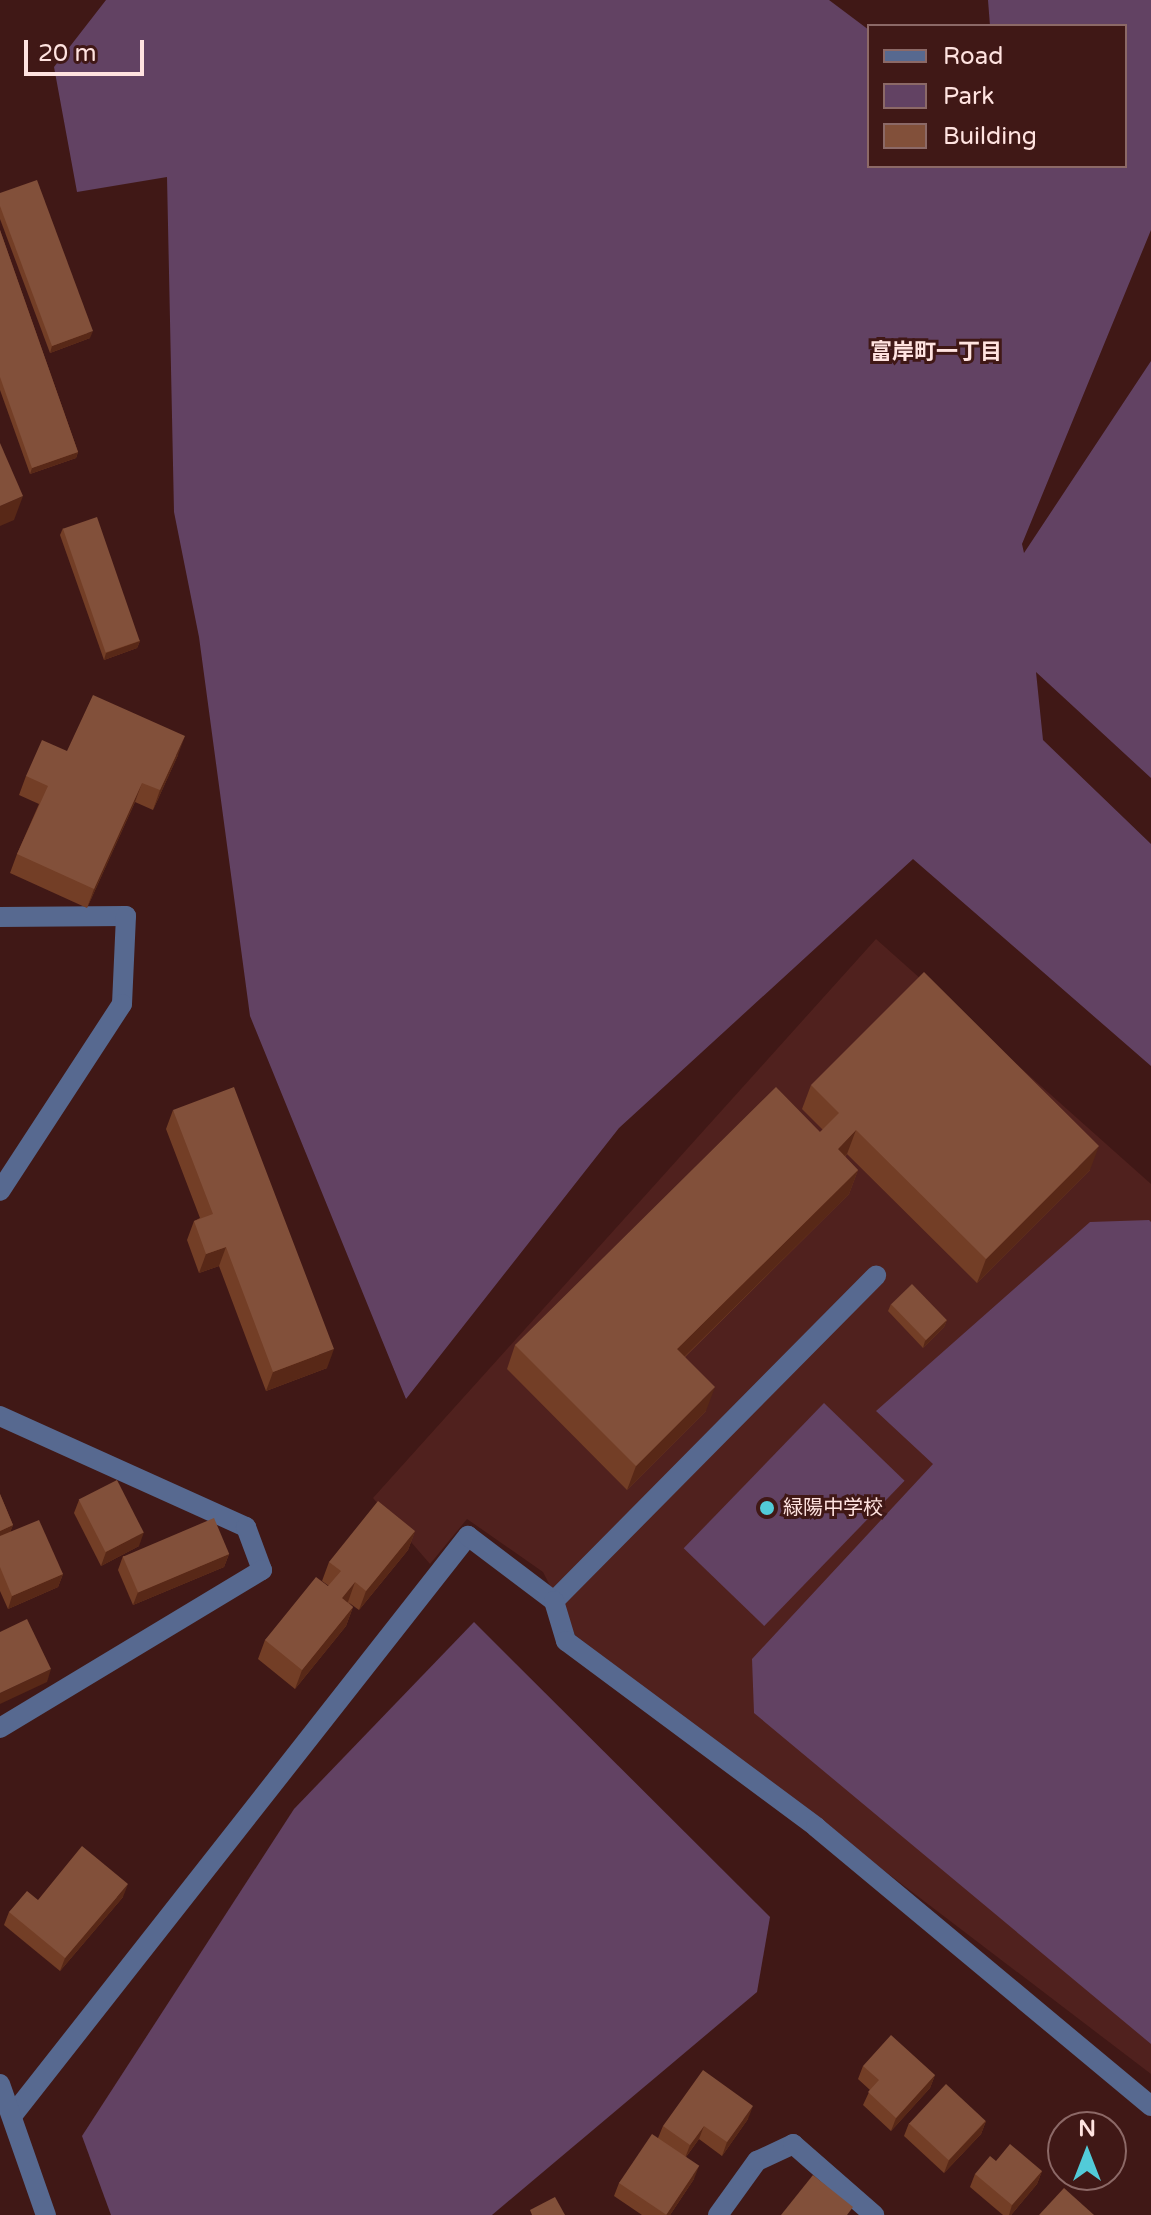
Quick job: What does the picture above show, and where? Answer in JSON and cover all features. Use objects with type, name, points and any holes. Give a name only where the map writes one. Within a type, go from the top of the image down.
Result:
[{"type":"street","points":[[0,917],[126,916],[122,1004],[0,1191]]},
{"type":"street","points":[[554,1601],[876,1276]]},
{"type":"street","points":[[0,1416],[246,1527],[262,1570],[0,1728]]},
{"type":"street","points":[[12,2116],[468,1536],[554,1601],[566,1641],[816,1827],[1151,2106]]},
{"type":"street","points":[[0,2084],[46,2215]]},
{"type":"street","points":[[718,2215],[757,2161],[793,2144],[874,2215]]},
{"type":"shaded area","name":"緑陽中学校","points":[[876,939],[1151,1184],[1151,2074],[575,1635],[543,1572],[467,1519],[430,1564],[373,1498]]},
{"type":"green space","points":[[106,0],[829,0],[867,28],[867,168],[1127,168],[1127,24],[990,24],[988,0],[1151,0],[1151,230],[1022,544],[1024,553],[1151,361],[1151,778],[1036,672],[1043,740],[1151,844],[1151,1066],[913,859],[619,1128],[406,1399],[250,1016],[199,637],[174,512],[167,177],[77,192],[54,67]]},
{"type":"green space","points":[[1149,1220],[1151,2044],[754,1713],[752,1659],[933,1464],[876,1411],[1090,1222]]},
{"type":"green space","points":[[824,1403],[905,1481],[764,1626],[684,1548]]},
{"type":"green space","points":[[474,1622],[770,1917],[757,1992],[492,2215],[111,2215],[82,2136],[294,1809]]},
{"type":"building","points":[[37,180],[93,331],[52,346],[0,206],[0,193]]},
{"type":"building","points":[[0,230],[78,452],[32,468],[0,377]]},
{"type":"building","points":[[0,443],[23,496],[0,506]]},
{"type":"building","points":[[97,517],[140,641],[106,653],[63,529]]},
{"type":"building","points":[[93,695],[185,736],[160,790],[142,783],[94,889],[17,854],[48,786],[26,776],[42,740],[67,751]]},
{"type":"building","points":[[924,972],[1099,1146],[986,1259],[856,1130],[838,1149],[858,1170],[677,1349],[715,1387],[636,1466],[515,1345],[776,1087],[820,1132],[839,1113],[811,1085]]},
{"type":"building","points":[[234,1087],[334,1349],[273,1372],[226,1247],[206,1254],[194,1221],[213,1214],[173,1110]]},
{"type":"building","points":[[912,1284],[947,1320],[926,1340],[891,1304]]},
{"type":"building","points":[[117,1480],[144,1533],[105,1552],[79,1500]]},
{"type":"building","points":[[0,1494],[13,1525],[0,1531]]},
{"type":"building","points":[[378,1501],[415,1531],[366,1591],[355,1582],[342,1598],[353,1607],[302,1670],[265,1640],[316,1577],[328,1586],[341,1571],[329,1562]]},
{"type":"building","points":[[214,1518],[229,1554],[138,1593],[123,1557]]},
{"type":"building","points":[[39,1520],[63,1574],[12,1596],[0,1567],[0,1536]]},
{"type":"building","points":[[27,1619],[51,1669],[0,1693],[0,1632]]},
{"type":"building","points":[[82,1846],[128,1884],[65,1958],[9,1912],[27,1891],[38,1900]]},
{"type":"building","points":[[891,2035],[935,2075],[896,2118],[868,2092],[879,2080],[863,2066]]},
{"type":"building","points":[[703,2070],[753,2106],[727,2142],[704,2126],[690,2145],[663,2126]]},
{"type":"building","points":[[946,2084],[985,2121],[949,2160],[909,2123]]},
{"type":"building","points":[[652,2134],[699,2166],[666,2215],[619,2183]]},
{"type":"building","points":[[1010,2144],[1042,2171],[1012,2205],[975,2174],[990,2156],[996,2161]]},
{"type":"building","points":[[813,2175],[853,2207],[847,2215],[781,2215]]},
{"type":"building","points":[[1061,2191],[1067,2191],[1094,2215],[1039,2215]]},
{"type":"building","points":[[555,2197],[565,2215],[532,2215],[530,2210]]},
{"type":"place","name":"緑陽中学校","points":[[767,1508]]},
{"type":"district","name":"富岸町一丁目","points":[[936,353]]}]
